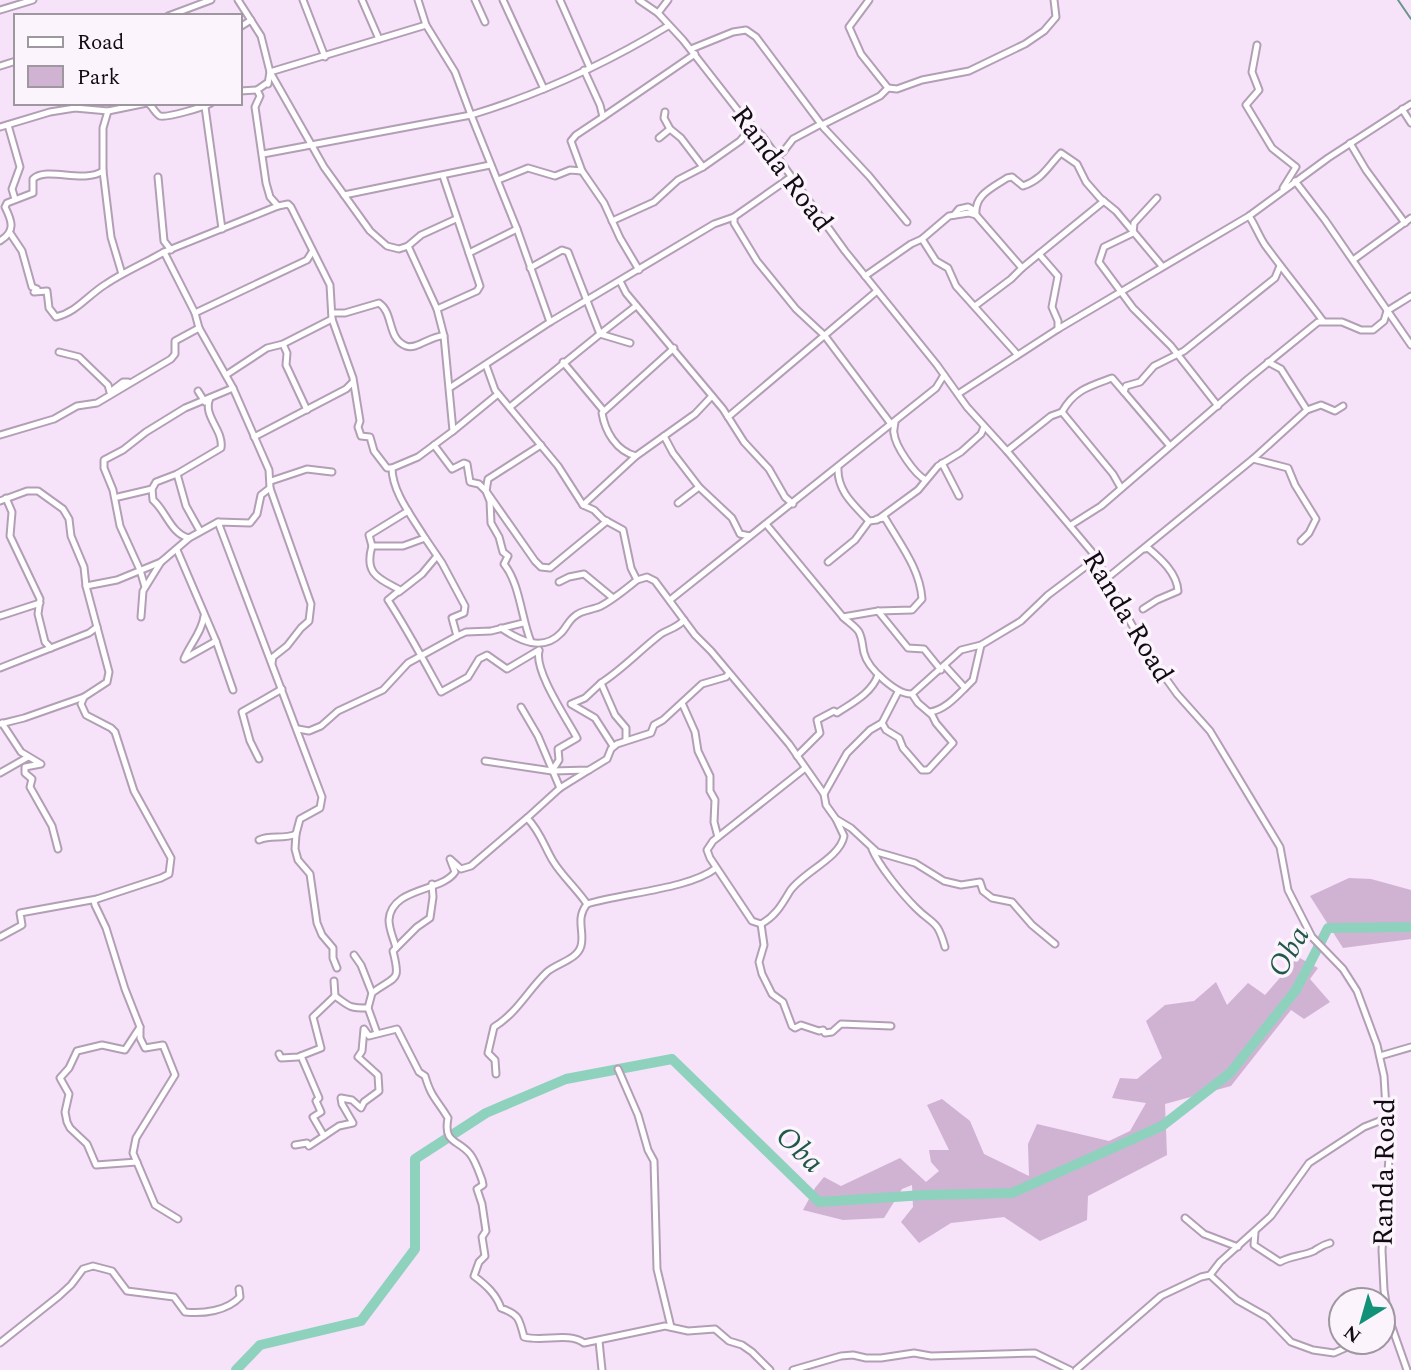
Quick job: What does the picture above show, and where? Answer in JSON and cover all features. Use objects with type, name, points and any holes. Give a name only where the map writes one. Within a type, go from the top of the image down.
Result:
[{"type":"street","points":[[0,10],[33,0]]},
{"type":"street","points":[[174,14],[211,0]]},
{"type":"street","points":[[238,0],[261,36],[270,72],[311,144],[344,195],[379,240],[391,248],[408,246],[421,235],[456,219]]},
{"type":"street","points":[[303,0],[326,57]]},
{"type":"street","points":[[362,0],[379,39]]},
{"type":"street","points":[[418,0],[426,26],[455,72],[517,229],[550,323]]},
{"type":"street","points":[[475,0],[485,22]]},
{"type":"street","points":[[503,0],[544,89]]},
{"type":"street","points":[[560,0],[603,117]]},
{"type":"street","name":"Randa Road","points":[[639,0],[657,13],[693,52],[752,127],[762,135],[865,276],[984,427],[1007,450],[1097,558],[1149,655],[1177,694],[1210,731],[1280,848],[1290,896],[1312,937],[1343,969],[1357,990],[1380,1056],[1389,1158],[1382,1268],[1383,1286]]},
{"type":"street","points":[[657,13],[668,0]]},
{"type":"street","points":[[869,0],[849,27],[861,54],[888,88],[897,89],[943,75],[969,71],[1025,44],[1044,31],[1056,17],[1055,0]]},
{"type":"street","points":[[242,26],[251,20]]},
{"type":"street","points":[[270,72],[426,26]]},
{"type":"street","points":[[263,154],[471,115],[544,89],[636,45],[668,26]]},
{"type":"street","points":[[639,270],[604,203],[582,171],[570,141],[693,52],[733,32],[746,30],[756,37],[821,124],[907,222]]},
{"type":"street","points":[[1257,45],[1252,72],[1259,90],[1247,104],[1272,148],[1296,167],[1282,191]]},
{"type":"street","points":[[242,91],[257,90],[268,84],[270,72]]},
{"type":"street","points":[[776,155],[783,152],[793,139],[880,96],[888,88]]},
{"type":"street","points":[[257,90],[260,96],[255,107],[266,183],[270,197],[278,206]]},
{"type":"street","points":[[958,394],[1058,328],[1249,216],[1295,181],[1411,104]]},
{"type":"street","points":[[0,127],[75,106],[108,111],[138,105]]},
{"type":"street","points":[[150,105],[161,116],[188,107],[208,105],[222,229]]},
{"type":"street","points":[[1402,109],[1411,123]]},
{"type":"street","points":[[108,111],[102,137],[103,171],[111,237],[122,274]]},
{"type":"street","points":[[665,112],[664,118],[670,129],[681,138],[703,167]]},
{"type":"street","points":[[8,125],[20,167],[12,190],[15,199]]},
{"type":"street","points":[[612,221],[654,202],[678,180],[703,167],[740,141],[752,127]]},
{"type":"street","points":[[659,138],[670,129]]},
{"type":"street","points":[[1350,143],[1366,170],[1405,223]]},
{"type":"street","points":[[976,213],[984,192],[1012,177],[1021,185],[1034,182],[1061,153],[1077,164],[1086,182],[1116,211],[1162,266]]},
{"type":"street","points":[[344,195],[490,165]]},
{"type":"street","points":[[498,180],[528,168],[555,176],[570,170],[582,171]]},
{"type":"street","points":[[0,241],[10,233],[13,222],[5,206],[11,200],[33,193],[33,179],[41,174],[97,175],[103,171]]},
{"type":"street","points":[[437,309],[480,289],[443,176]]},
{"type":"street","points":[[158,177],[164,241],[199,328],[233,388],[269,470],[271,485],[311,604],[309,621],[274,657],[272,663]]},
{"type":"street","points":[[450,387],[713,224],[733,217],[792,177]]},
{"type":"street","points":[[1295,181],[1411,345]]},
{"type":"street","points":[[1133,233],[1134,223],[1157,198]]},
{"type":"street","points":[[975,306],[1104,201]]},
{"type":"street","points":[[10,233],[22,251],[32,287],[37,289],[34,292],[47,291],[49,308],[56,317],[88,301],[103,286],[122,274],[168,251],[288,204],[330,285],[332,316],[353,382],[360,421],[358,428],[361,436],[370,437],[381,463],[392,468],[418,457],[499,394]]},
{"type":"street","points":[[865,276],[922,239],[945,218],[976,213]]},
{"type":"street","points":[[976,213],[1022,268]]},
{"type":"street","points":[[1249,216],[1260,238],[1323,321]]},
{"type":"street","points":[[733,217],[757,261],[796,309],[825,336],[893,422],[896,442],[916,474],[926,480]]},
{"type":"street","points":[[1353,260],[1411,218]]},
{"type":"street","points":[[469,253],[517,229]]},
{"type":"street","points":[[1133,233],[1104,247],[1100,262],[1133,308],[1171,346],[1217,406]]},
{"type":"street","points":[[922,239],[936,261],[948,268],[956,286],[1017,354]]},
{"type":"street","points":[[408,246],[437,309],[444,336],[453,431]]},
{"type":"street","points":[[530,268],[565,250],[600,334],[630,343]]},
{"type":"street","points":[[195,313],[307,260],[313,251]]},
{"type":"street","points":[[1039,254],[1058,276],[1052,307],[1058,328]]},
{"type":"street","points":[[1124,392],[1126,386],[1140,382],[1154,366],[1177,355],[1275,278],[1280,266]]},
{"type":"street","points":[[620,281],[636,306],[674,348],[728,417],[739,436],[769,469],[785,497],[793,504]]},
{"type":"street","points":[[728,417],[877,291]]},
{"type":"street","points":[[1070,525],[1096,510],[1314,325],[1323,321],[1342,322],[1367,332],[1384,321],[1387,311],[1411,296]]},
{"type":"street","points":[[226,375],[267,348],[283,344],[332,316],[379,303],[388,312],[394,335],[404,345],[413,346],[432,337],[444,336]]},
{"type":"street","points":[[510,407],[636,306]]},
{"type":"street","points":[[0,435],[54,419],[77,406],[97,403],[171,359],[175,354],[174,341],[199,328]]},
{"type":"street","points":[[283,344],[287,353],[286,365],[307,410]]},
{"type":"street","points":[[636,456],[609,437],[603,410],[674,348]]},
{"type":"street","points":[[59,352],[79,357],[108,385],[110,392],[123,382],[131,382]]},
{"type":"street","points":[[563,362],[603,410]]},
{"type":"street","points":[[1268,362],[1281,369],[1307,410]]},
{"type":"street","points":[[486,365],[499,394],[558,466],[583,505],[624,530],[631,568],[638,580]]},
{"type":"street","points":[[670,600],[936,388],[944,375]]},
{"type":"street","points":[[1007,450],[1051,416],[1062,412],[1069,399],[1076,394],[1112,377],[1170,446]]},
{"type":"street","points":[[254,437],[346,389],[353,382]]},
{"type":"street","points":[[141,617],[145,587],[122,531],[104,460],[165,420],[233,388]]},
{"type":"street","points":[[189,538],[177,533],[153,500],[152,489],[156,482],[177,474],[221,448],[221,438],[209,414],[207,401],[198,391]]},
{"type":"street","points":[[583,505],[636,456],[695,414],[712,396]]},
{"type":"street","points":[[1106,579],[1253,459],[1307,410],[1321,405],[1335,411],[1343,406]]},
{"type":"street","points":[[1062,412],[1113,474],[1121,488]]},
{"type":"street","points":[[877,520],[918,490],[942,463],[961,452],[981,434],[984,427]]},
{"type":"street","points":[[664,436],[673,453],[699,487],[732,518],[740,534],[750,536]]},
{"type":"street","points":[[434,445],[452,469],[467,464],[470,482],[479,484],[486,491],[541,567],[550,568],[607,522]]},
{"type":"street","points":[[531,642],[523,623],[513,578],[504,564],[508,555],[503,552],[491,523],[490,500],[486,491],[488,480],[541,445]]},
{"type":"street","points":[[1253,459],[1283,465],[1291,472],[1295,485],[1316,519],[1309,533],[1301,541]]},
{"type":"street","points":[[942,463],[959,496]]},
{"type":"street","points":[[392,468],[392,477],[408,510],[466,610],[452,618],[457,636]]},
{"type":"street","points":[[838,468],[838,481],[842,488],[869,521]]},
{"type":"street","points":[[86,586],[117,580],[161,562],[189,538],[218,522],[250,523],[257,514],[261,495],[271,485],[307,469],[332,472]]},
{"type":"street","points":[[177,474],[187,506],[200,531]]},
{"type":"street","points":[[678,503],[699,487]]},
{"type":"street","points":[[118,497],[152,489]]},
{"type":"street","points":[[51,648],[44,642],[38,614],[40,603],[37,591],[10,536],[12,512],[3,500],[27,491],[38,491],[48,496],[67,514],[71,536],[84,567],[86,586],[109,678],[83,697],[24,718],[1,723],[17,746],[28,757],[41,764],[25,766],[25,773],[32,779],[30,788],[52,826],[58,849]]},
{"type":"street","points":[[388,600],[400,590],[381,580],[370,570],[369,556],[372,546],[369,535],[408,510]]},
{"type":"street","points":[[828,562],[855,540],[869,521],[885,519],[914,566],[922,589],[922,600],[912,610],[878,611],[843,617]]},
{"type":"street","points":[[218,522],[298,729],[323,802],[320,808],[300,819],[295,849],[298,860],[310,874],[317,923],[325,941],[333,948],[337,968]]},
{"type":"street","points":[[766,524],[843,617],[857,629],[864,644],[864,654],[878,675],[898,692],[912,694],[961,650],[981,645],[1028,615],[1048,595],[1097,558]]},
{"type":"street","points":[[372,546],[403,546],[425,538]]},
{"type":"street","points":[[1141,549],[1148,548],[1165,562],[1178,582],[1178,591],[1157,600],[1143,610]]},
{"type":"street","points":[[177,550],[216,641],[233,690]]},
{"type":"street","points":[[388,600],[422,574],[437,556]]},
{"type":"street","points":[[145,587],[161,562]]},
{"type":"street","points":[[559,582],[584,574],[613,598]]},
{"type":"street","points":[[388,600],[402,620],[408,637],[441,692],[468,677],[479,659],[487,655],[507,669],[555,639],[575,615],[596,608],[638,580],[647,578],[655,581],[797,756],[824,794],[826,805],[844,836],[841,847],[790,891],[784,903],[761,924],[752,921],[716,867],[708,850],[718,837],[804,769]]},
{"type":"street","points":[[0,616],[40,603]]},
{"type":"street","points":[[878,611],[908,648],[924,649],[965,688]]},
{"type":"street","points":[[205,616],[203,627],[189,645],[184,659],[216,641]]},
{"type":"street","points":[[613,747],[595,718],[571,704],[585,698],[661,634],[684,620]]},
{"type":"street","points":[[298,729],[304,732],[316,729],[338,711],[383,690],[399,670],[457,636],[466,632],[523,623]]},
{"type":"street","points":[[0,668],[89,633],[97,627]]},
{"type":"street","points":[[501,628],[540,647]]},
{"type":"street","points":[[930,712],[937,711],[950,702],[973,680],[981,645]]},
{"type":"street","points":[[540,647],[538,659],[553,697],[578,738],[558,749],[559,760],[552,771]]},
{"type":"street","points":[[396,948],[389,917],[400,901],[452,877],[455,872],[450,859],[461,869],[471,866],[560,788],[607,759],[613,747],[626,740],[652,733],[654,725],[702,684],[726,677],[729,673]]},
{"type":"street","points":[[797,756],[811,745],[820,733],[817,720],[834,711],[837,713],[849,705],[872,688],[878,675]]},
{"type":"street","points":[[601,683],[615,715],[626,728],[626,740]]},
{"type":"street","points":[[259,759],[250,741],[242,712],[282,689]]},
{"type":"street","points":[[824,794],[847,753],[881,723],[898,692]]},
{"type":"street","points":[[881,723],[898,738],[922,770],[928,770],[944,749],[953,743],[930,712],[918,703],[912,694]]},
{"type":"street","points":[[0,937],[22,925],[20,914],[97,899],[169,874],[171,858],[134,791],[115,732],[86,715],[80,704],[83,697]]},
{"type":"street","points":[[682,703],[695,732],[698,751],[710,776],[718,837]]},
{"type":"street","points":[[521,707],[538,736],[560,788]]},
{"type":"street","points":[[0,773],[28,757]]},
{"type":"street","points":[[485,761],[552,771],[589,770]]},
{"type":"street","points":[[527,818],[536,827],[569,885],[587,904]]},
{"type":"street","points":[[836,819],[851,828],[872,849],[917,910],[933,920],[945,947]]},
{"type":"street","points":[[259,840],[266,836],[286,838],[296,834]]},
{"type":"street","points":[[872,849],[915,863],[951,884],[980,882],[983,891],[992,898],[1012,902],[1032,925],[1055,944]]},
{"type":"street","points":[[496,1074],[495,1060],[488,1053],[494,1027],[506,1021],[544,975],[578,951],[581,947],[581,915],[587,904],[706,876],[716,867]]},
{"type":"street","points":[[372,993],[392,981],[398,973],[393,951],[417,926],[430,918],[432,884]]},
{"type":"street","points":[[97,899],[94,901],[95,905],[106,928],[140,1027],[140,1038],[145,1048],[163,1045],[175,1076],[136,1138],[133,1153],[155,1205],[178,1219]]},
{"type":"street","points":[[761,924],[764,945],[759,962],[762,974],[772,994],[783,1002],[792,1026],[795,1028],[801,1025],[824,1030],[825,1033],[832,1032],[841,1024],[891,1026]]},
{"type":"street","points":[[354,955],[372,993],[368,1008],[377,1033]]},
{"type":"street","points":[[334,981],[335,996],[348,1007],[355,1010],[368,1008]]},
{"type":"street","points":[[279,1054],[281,1058],[301,1056],[321,1048],[313,1017],[335,996]]},
{"type":"street","points":[[137,1162],[96,1165],[87,1144],[67,1122],[65,1112],[69,1097],[60,1078],[77,1051],[102,1045],[125,1050],[140,1027]]},
{"type":"street","points":[[295,1145],[304,1143],[309,1146],[338,1126],[353,1123],[341,1098],[352,1100],[361,1108],[363,1102],[379,1091],[378,1075],[358,1057],[362,1051],[364,1029],[369,1036],[397,1028],[419,1072],[425,1076],[435,1102],[448,1118],[446,1125],[451,1140],[468,1152],[480,1175],[483,1185],[477,1189],[486,1231],[482,1237],[485,1256],[474,1276],[498,1298],[501,1308],[513,1312],[519,1319],[524,1337],[535,1340],[573,1338],[584,1343],[665,1326],[688,1331],[715,1329],[729,1341],[752,1352],[769,1370]]},
{"type":"street","points":[[1380,1056],[1411,1046]]},
{"type":"street","points":[[301,1056],[319,1098],[316,1101],[321,1112],[313,1117],[324,1136]]},
{"type":"street","points":[[618,1069],[654,1161],[657,1269],[671,1327]]},
{"type":"street","points":[[793,1370],[853,1355],[881,1358],[914,1353],[931,1356],[1035,1353],[1073,1370],[1161,1296],[1210,1275],[1220,1262],[1271,1216],[1308,1163],[1364,1127],[1387,1118]]},
{"type":"street","points":[[1185,1218],[1204,1234],[1238,1247]]},
{"type":"street","points":[[1255,1232],[1254,1245],[1257,1249],[1280,1262],[1330,1243]]},
{"type":"street","points":[[0,1343],[59,1296],[83,1269],[93,1266],[112,1271],[127,1291],[174,1297],[185,1312],[205,1313],[234,1304],[240,1297],[239,1289]]},
{"type":"street","points":[[1210,1275],[1237,1300],[1267,1317],[1291,1342],[1327,1352]]},
{"type":"street","points":[[600,1340],[602,1370]]},
{"type":"street","name":"Randa Road","points":[[1397,1346],[1407,1369]]},
{"type":"green space","points":[[1349,878],[1371,879],[1411,890],[1411,939],[1343,948],[1310,896]]},
{"type":"green space","points":[[1298,957],[1318,968],[1310,979],[1330,1002],[1304,1019],[1291,1010],[1231,1086],[1165,1104],[1167,1155],[1088,1196],[1087,1220],[1040,1241],[1004,1217],[951,1223],[919,1243],[901,1222],[913,1207],[912,1185],[902,1189],[884,1218],[843,1220],[803,1210],[824,1177],[841,1186],[900,1158],[926,1182],[939,1171],[931,1162],[929,1150],[949,1150],[927,1105],[942,1099],[970,1121],[984,1154],[1029,1176],[1028,1144],[1037,1124],[1109,1141],[1130,1131],[1146,1103],[1112,1098],[1120,1078],[1137,1079],[1162,1058],[1146,1021],[1165,1005],[1194,1001],[1216,982],[1227,1005],[1248,983],[1265,995]]},
{"type":"waterway","points":[[1398,0],[1411,19]]},
{"type":"waterway","name":"Oba","points":[[236,1370],[260,1345],[361,1321],[415,1249],[415,1159],[486,1113],[566,1079],[672,1059],[819,1202],[924,1195],[1012,1193],[1162,1126],[1230,1073],[1296,990],[1328,928],[1411,927]]}]
